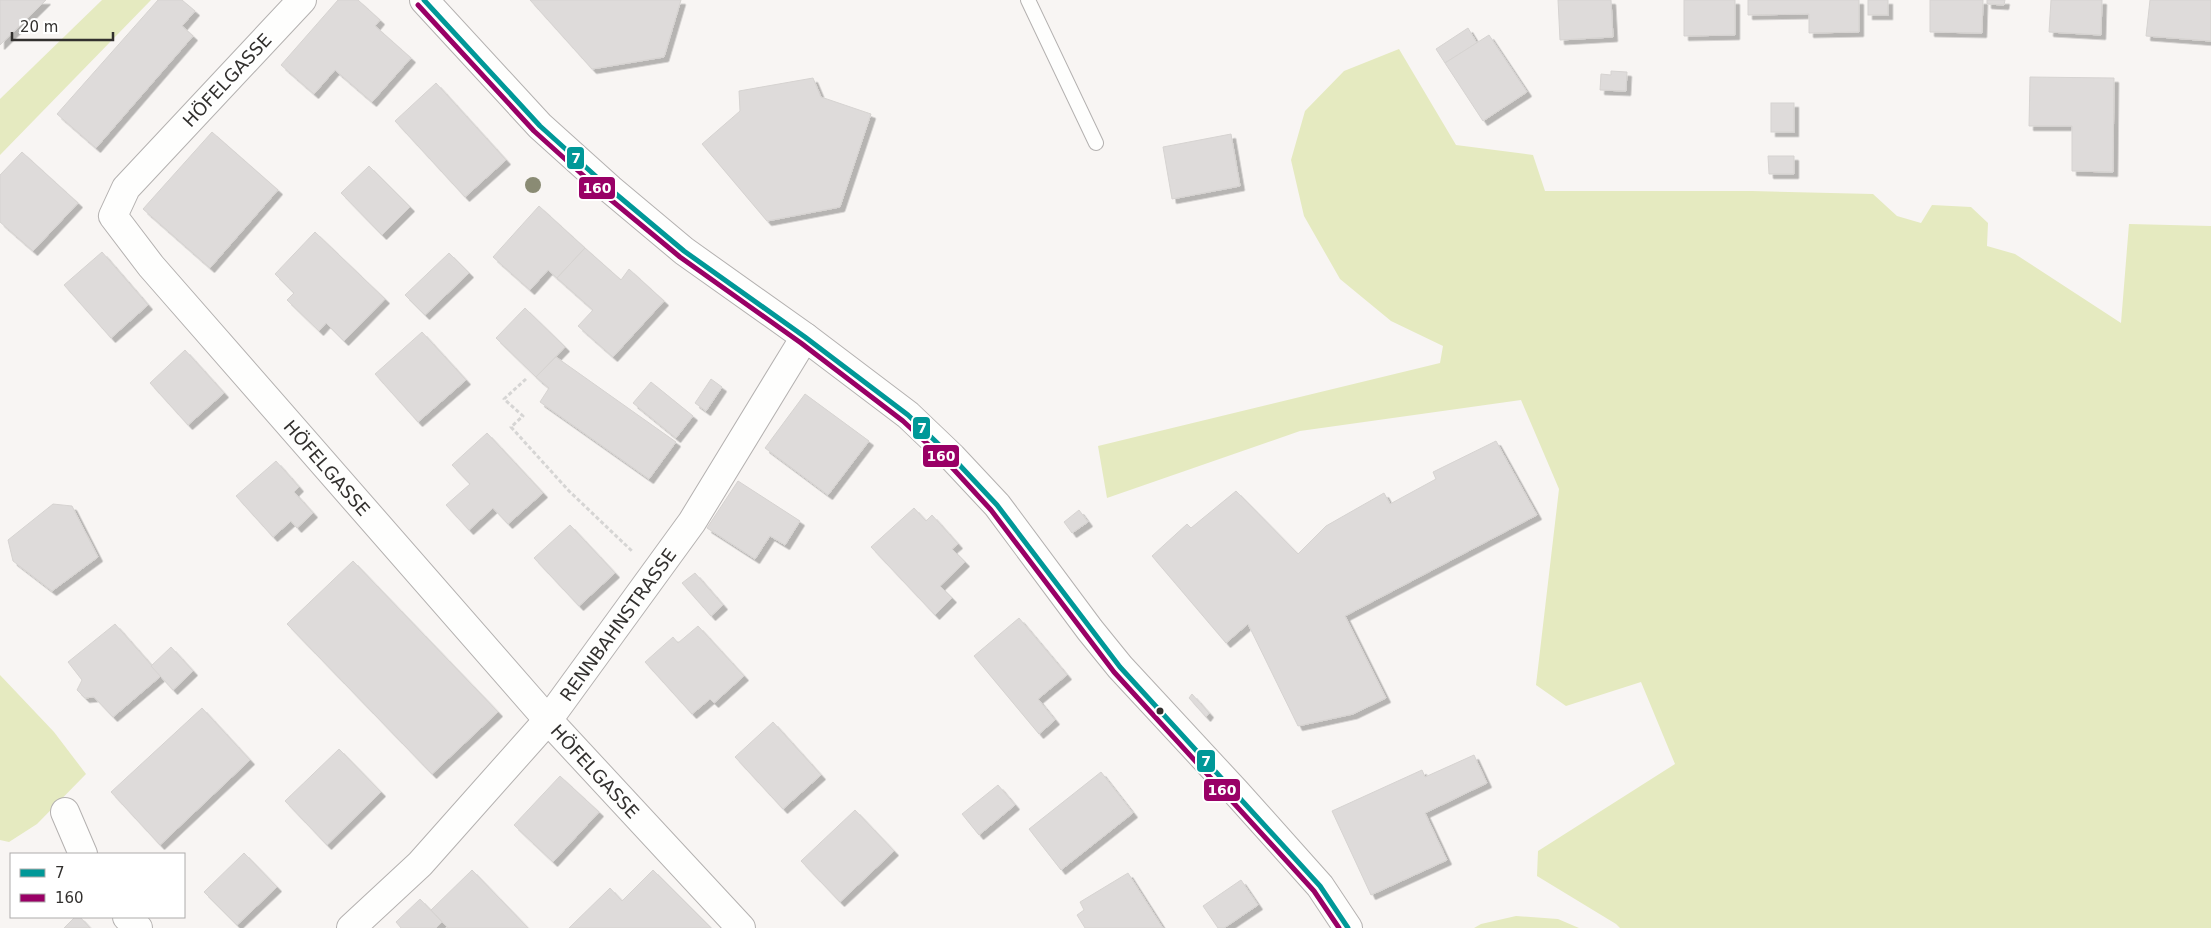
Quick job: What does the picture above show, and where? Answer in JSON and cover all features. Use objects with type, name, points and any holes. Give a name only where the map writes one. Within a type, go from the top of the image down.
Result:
[{"type":"street","name":"HÖFELGASSE","points":[[302,0],[126,188],[113,216],[151,266],[548,720],[741,928]]},
{"type":"street","points":[[424,0],[540,126],[610,189],[684,251],[805,337],[908,415],[952,457],[997,505],[1090,630],[1120,667],[1320,886],[1348,928]]},
{"type":"street","name":"RENNBAHNSTRASSE","points":[[351,928],[420,864],[548,720],[692,522],[805,337]]},
{"type":"street","points":[[65,812],[83,853]]},
{"type":"street","points":[[128,918],[138,928]]},
{"type":"lane","points":[[1028,0],[1096,143]]},
{"type":"path","points":[[526,379],[504,399],[523,416],[511,427],[569,491],[655,573]]},
{"type":"green space","points":[[102,0],[151,0],[0,155],[0,99]]},
{"type":"green space","points":[[1399,49],[1456,145],[1533,155],[1545,191],[1752,191],[1873,194],[1897,216],[1921,223],[1932,205],[1971,207],[1988,223],[1987,246],[2015,254],[2121,323],[2129,224],[2211,226],[2211,928],[1620,928],[1537,876],[1538,851],[1675,764],[1641,682],[1566,706],[1536,685],[1559,489],[1521,400],[1300,431],[1107,498],[1098,446],[1440,363],[1443,346],[1391,321],[1340,279],[1304,216],[1291,160],[1305,111],[1344,71]]},
{"type":"green space","points":[[0,675],[54,732],[86,774],[37,824],[9,842],[0,840]]},
{"type":"green space","points":[[1516,916],[1558,919],[1579,928],[1474,928],[1481,924]]},
{"type":"building","points":[[0,0],[46,0],[0,45]]},
{"type":"building","points":[[158,0],[182,0],[195,11],[182,26],[193,36],[96,148],[57,114]]},
{"type":"building","points":[[338,0],[358,0],[380,20],[375,26],[411,58],[372,102],[335,70],[314,94],[281,65]]},
{"type":"building","points":[[530,0],[681,0],[664,57],[592,69]]},
{"type":"building","points":[[1558,0],[1611,0],[1613,37],[1560,40]]},
{"type":"building","points":[[1684,0],[1735,0],[1735,35],[1684,36]]},
{"type":"building","points":[[1748,0],[1859,0],[1859,32],[1809,33],[1809,14],[1748,15]]},
{"type":"building","points":[[1868,0],[1888,0],[1888,15],[1868,15]]},
{"type":"building","points":[[1930,0],[1983,0],[1982,33],[1930,32]]},
{"type":"building","points":[[1987,0],[2005,0],[2004,5],[1987,4]]},
{"type":"building","points":[[2051,0],[2102,0],[2101,35],[2049,32]]},
{"type":"building","points":[[2150,0],[2211,0],[2211,41],[2146,36]]},
{"type":"building","points":[[1468,28],[1477,43],[1445,63],[1436,49]]},
{"type":"building","points":[[1489,35],[1527,92],[1483,121],[1445,63]]},
{"type":"building","points":[[1611,71],[1627,72],[1626,91],[1600,90],[1601,74],[1611,75]]},
{"type":"building","points":[[2030,77],[2114,78],[2113,172],[2072,171],[2072,126],[2029,126]]},
{"type":"building","points":[[813,78],[821,97],[871,114],[840,207],[767,221],[702,144],[740,111],[739,91]]},
{"type":"building","points":[[436,83],[506,160],[465,197],[395,121]]},
{"type":"building","points":[[1771,103],[1794,103],[1794,132],[1771,132]]},
{"type":"building","points":[[212,132],[278,190],[210,268],[143,209]]},
{"type":"building","points":[[1231,134],[1240,186],[1172,199],[1163,147]]},
{"type":"building","points":[[22,152],[78,203],[33,251],[0,222],[0,175]]},
{"type":"building","points":[[1768,156],[1794,156],[1794,174],[1769,174]]},
{"type":"building","points":[[369,166],[410,207],[382,235],[341,193]]},
{"type":"building","points":[[539,206],[585,248],[557,278],[548,270],[530,290],[493,257]]},
{"type":"building","points":[[315,232],[385,299],[344,341],[326,323],[319,331],[287,300],[294,293],[275,274]]},
{"type":"building","points":[[585,248],[621,280],[629,269],[664,301],[613,357],[578,326],[593,310],[557,278]]},
{"type":"building","points":[[102,252],[148,305],[111,338],[64,285]]},
{"type":"building","points":[[449,253],[469,273],[425,315],[405,295]]},
{"type":"building","points":[[525,308],[565,347],[536,377],[496,338]]},
{"type":"building","points":[[422,332],[466,380],[418,422],[375,374]]},
{"type":"building","points":[[185,350],[224,393],[188,425],[150,383]]},
{"type":"building","points":[[556,357],[676,442],[649,479],[540,402],[549,388],[536,377]]},
{"type":"building","points":[[711,379],[722,387],[706,411],[695,403]]},
{"type":"building","points":[[651,382],[693,416],[676,438],[633,403]]},
{"type":"building","points":[[805,394],[869,441],[828,495],[765,448]]},
{"type":"building","points":[[487,433],[543,493],[508,524],[493,508],[469,530],[446,505],[470,484],[452,465]]},
{"type":"building","points":[[1496,441],[1537,515],[1345,616],[1386,698],[1353,714],[1298,726],[1248,624],[1226,643],[1152,556],[1187,524],[1191,528],[1236,491],[1298,554],[1326,526],[1384,493],[1390,504],[1436,479],[1433,472]]},
{"type":"building","points":[[276,461],[299,487],[294,492],[313,513],[297,528],[291,521],[273,537],[236,496]]},
{"type":"building","points":[[738,481],[800,521],[785,545],[770,536],[755,559],[707,528]]},
{"type":"building","points":[[53,504],[72,506],[98,557],[52,591],[13,561],[8,540]]},
{"type":"building","points":[[914,508],[926,521],[932,515],[958,544],[952,549],[965,562],[940,586],[952,598],[935,615],[871,547]]},
{"type":"building","points":[[1079,510],[1088,522],[1072,533],[1064,522]]},
{"type":"building","points":[[570,525],[615,573],[579,606],[534,558]]},
{"type":"building","points":[[353,561],[498,712],[432,774],[287,624]]},
{"type":"building","points":[[695,573],[723,605],[711,616],[682,583]]},
{"type":"building","points":[[1019,618],[1067,675],[1038,699],[1055,720],[1039,734],[974,656]]},
{"type":"building","points":[[115,624],[161,676],[113,717],[94,697],[85,698],[77,690],[82,680],[68,662]]},
{"type":"building","points":[[698,626],[744,676],[714,703],[710,699],[692,714],[645,662],[673,637],[678,643]]},
{"type":"building","points":[[171,647],[193,671],[173,690],[151,666]]},
{"type":"building","points":[[1192,694],[1209,713],[1206,717],[1189,698]]},
{"type":"building","points":[[202,708],[250,760],[160,845],[111,792]]},
{"type":"building","points":[[773,722],[821,775],[783,809],[735,757]]},
{"type":"building","points":[[339,749],[381,792],[327,845],[285,801]]},
{"type":"building","points":[[1474,755],[1487,783],[1425,813],[1447,860],[1371,895],[1332,811],[1422,770],[1425,777]]},
{"type":"building","points":[[1101,772],[1133,813],[1061,870],[1029,829]]},
{"type":"building","points":[[560,776],[599,812],[553,862],[514,825]]},
{"type":"building","points":[[998,785],[1015,805],[979,835],[962,814]]},
{"type":"building","points":[[855,810],[894,851],[840,902],[801,861]]},
{"type":"building","points":[[244,853],[277,887],[237,925],[204,892]]},
{"type":"building","points":[[472,870],[528,928],[448,928],[431,910]]},
{"type":"building","points":[[653,870],[711,928],[569,928],[610,888],[622,901]]},
{"type":"building","points":[[1128,873],[1163,928],[1085,928],[1077,915],[1084,910],[1080,902]]},
{"type":"building","points":[[1241,880],[1258,905],[1224,928],[1218,928],[1203,906]]},
{"type":"building","points":[[420,899],[442,922],[436,928],[401,928],[396,922]]},
{"type":"building","points":[[74,918],[81,918],[90,928],[64,928]]},
{"type":"transit line","name":"7","points":[[424,0],[540,126],[610,189],[684,251],[805,337],[908,415],[952,457],[997,505],[1120,667],[1320,886],[1348,928]]},
{"type":"transit line","name":"160","points":[[418,5],[534,131],[605,195],[680,257],[801,343],[903,421],[947,462],[991,510],[1114,672],[1314,891],[1339,928]]}]
